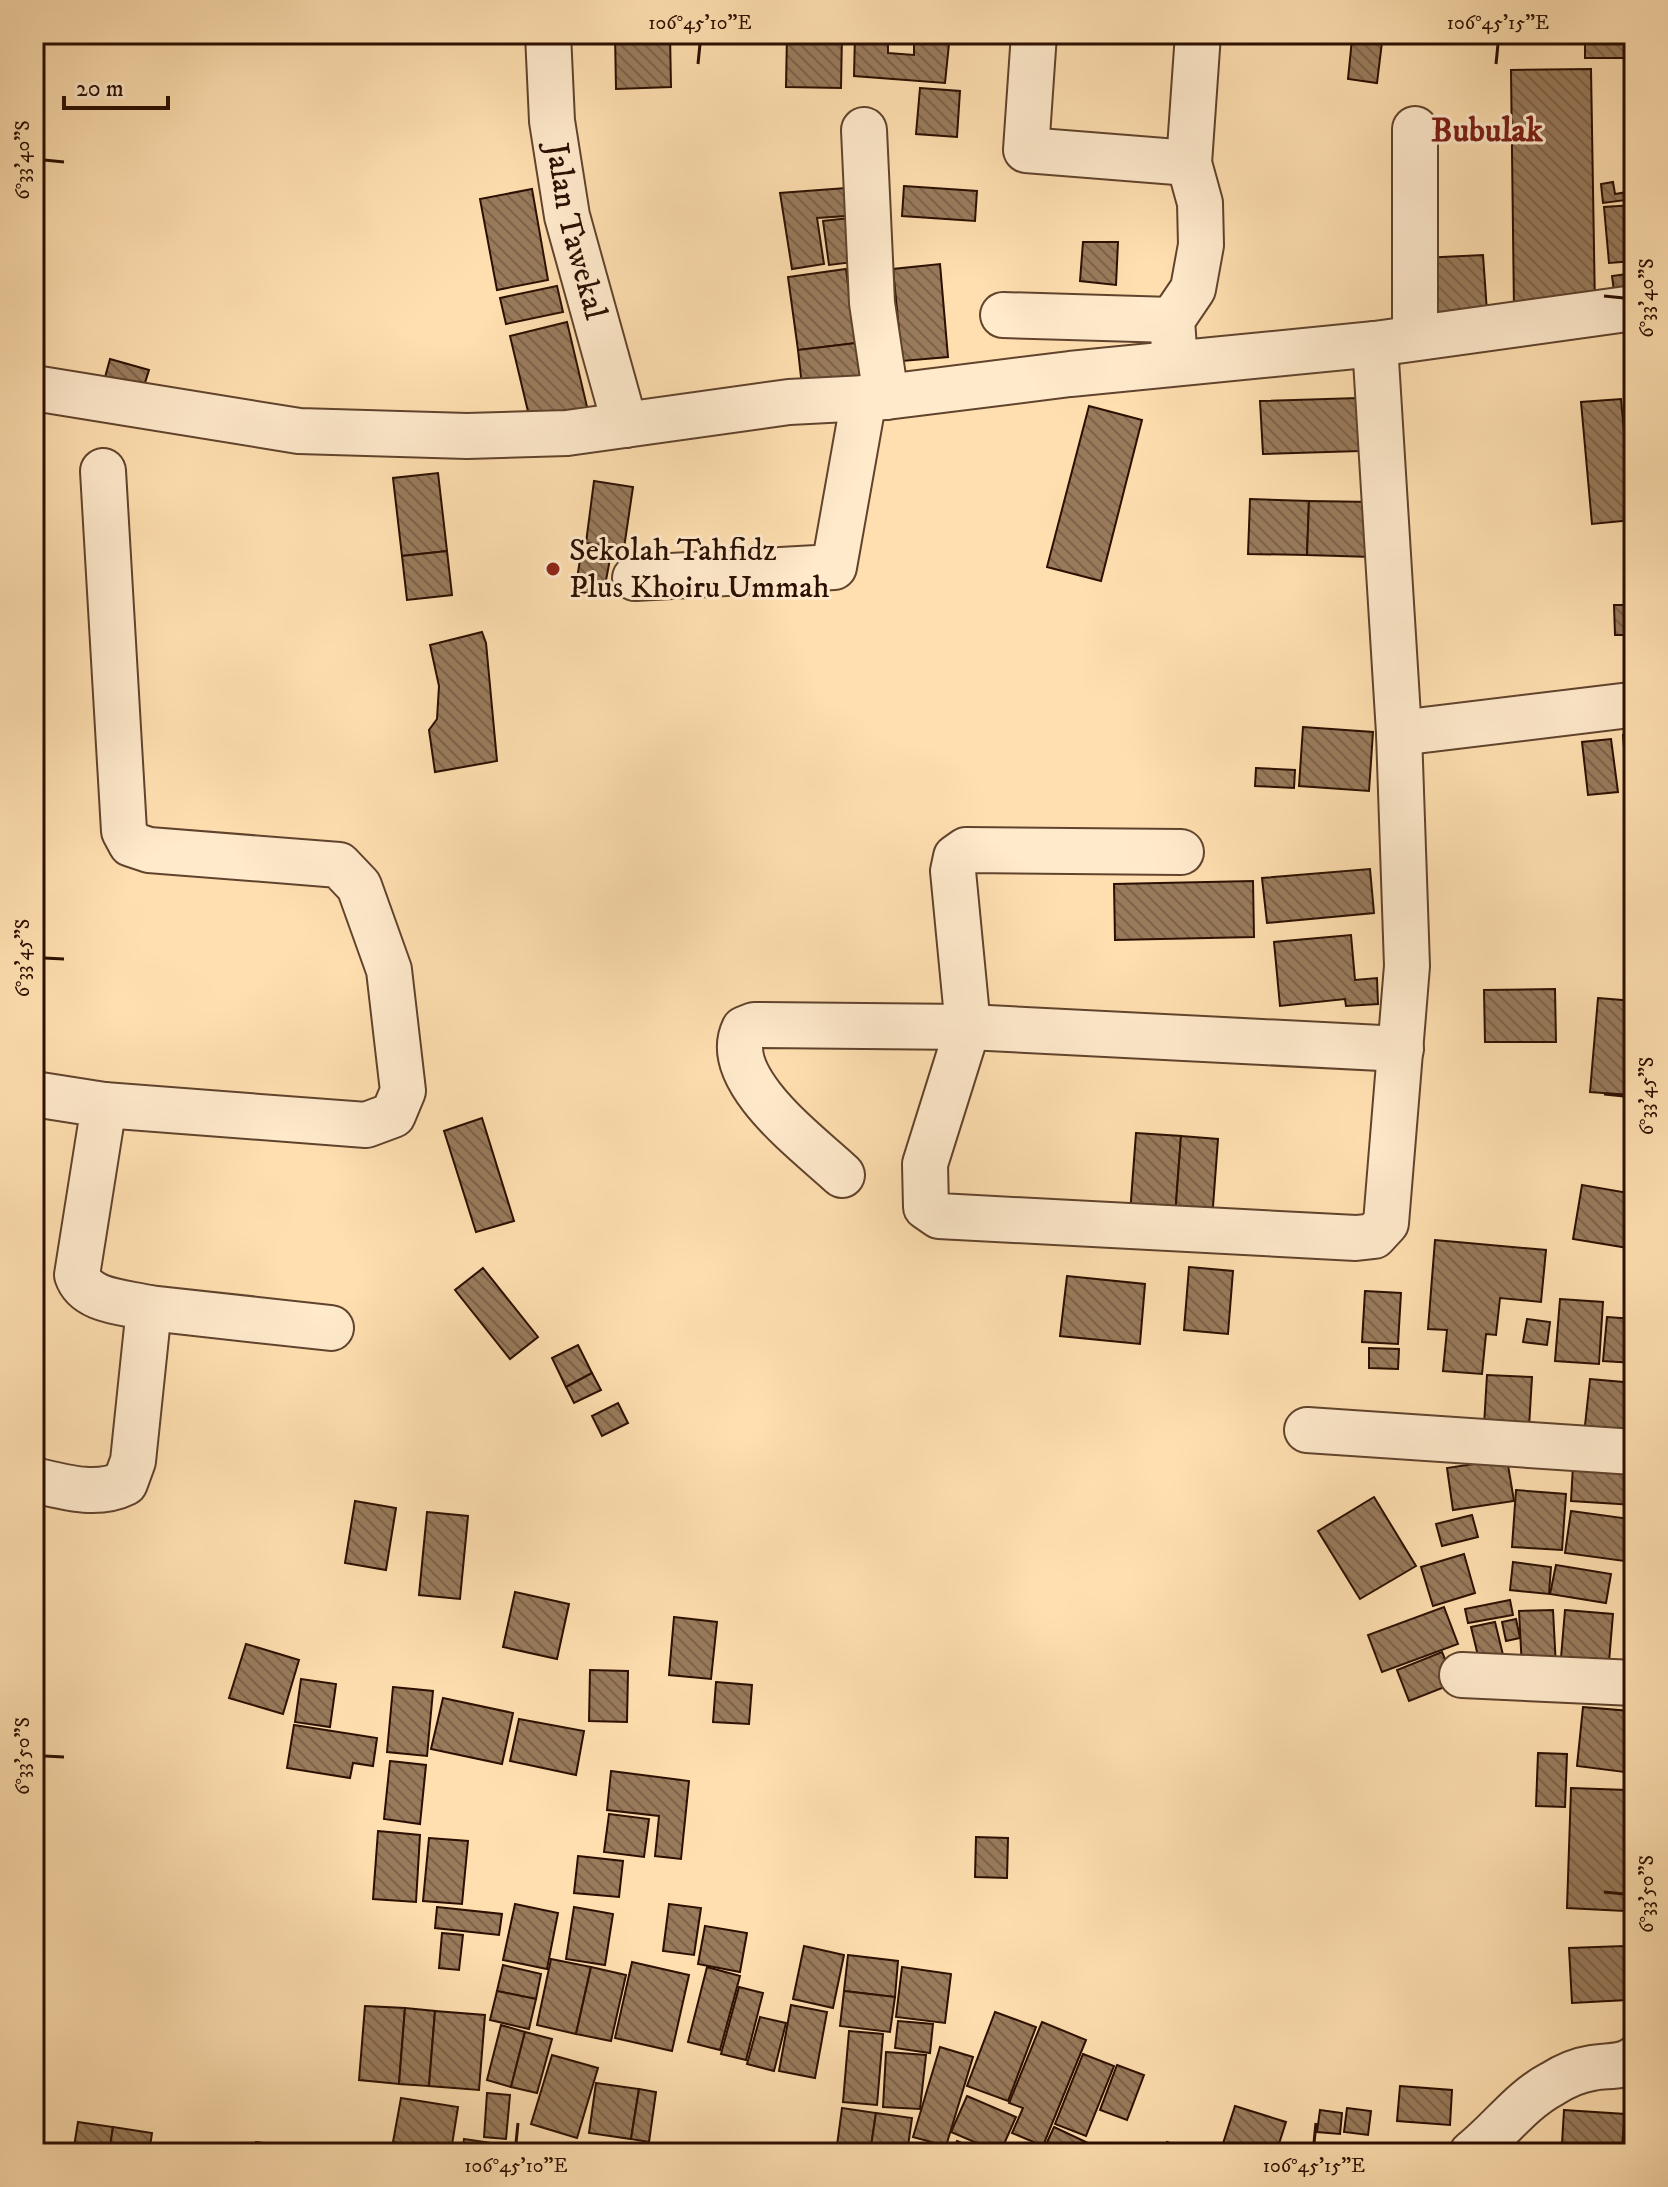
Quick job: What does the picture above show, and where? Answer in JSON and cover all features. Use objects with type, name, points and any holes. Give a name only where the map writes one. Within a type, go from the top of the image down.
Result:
[{"type":"street","name":"Jalan Tawekal","points":[[548,34],[552,121],[567,216],[625,425]]},
{"type":"street","points":[[1034,34],[1026,150],[1189,163]]},
{"type":"street","points":[[1174,342],[1193,289],[1201,245],[1200,203],[1189,163],[1198,34]]},
{"type":"street","points":[[1181,852],[966,850],[956,857],[953,871],[968,1027],[925,1164],[926,1207],[939,1216],[1356,1238],[1374,1236],[1386,1223],[1407,953],[1400,819],[1395,340],[1415,129]]},
{"type":"street","points":[[635,578],[834,567],[875,398],[864,130]]},
{"type":"street","points":[[1003,315],[1174,342],[1395,340],[1634,308]]},
{"type":"street","points":[[34,388],[299,431],[467,436],[567,433],[789,402],[875,398],[1174,342]]},
{"type":"street","points":[[34,1094],[104,1105],[366,1125],[393,1115],[403,1091],[389,970],[359,886],[339,865],[149,850],[131,844],[124,831],[103,471]]},
{"type":"street","points":[[1399,733],[1630,705]]},
{"type":"street","points":[[842,1175],[759,1096],[741,1058],[738,1042],[744,1029],[754,1025],[968,1027],[1401,1049]]},
{"type":"street","points":[[104,1105],[77,1275],[81,1286],[90,1294],[149,1308],[331,1328]]},
{"type":"street","points":[[34,1480],[99,1491],[125,1483],[133,1461],[149,1308]]},
{"type":"street","points":[[1307,1430],[1634,1452]]},
{"type":"street","points":[[1462,1675],[1634,1683]]},
{"type":"street","points":[[1472,2153],[1491,2138],[1517,2109],[1551,2084],[1589,2068],[1627,2064],[1634,2059]]},
{"type":"building","points":[[615,34],[670,34],[671,87],[616,89]]},
{"type":"building","points":[[787,34],[842,34],[841,88],[786,87]]},
{"type":"building","points":[[855,34],[888,34],[888,53],[914,55],[914,34],[950,34],[945,83],[854,76]]},
{"type":"building","points":[[1585,34],[1634,34],[1634,58],[1585,58]]},
{"type":"building","points":[[1352,39],[1382,42],[1377,83],[1348,79]]},
{"type":"building","points":[[1591,69],[1595,308],[1514,310],[1511,70]]},
{"type":"building","points":[[920,88],[960,91],[957,137],[916,134]]},
{"type":"building","points":[[1613,182],[1615,194],[1633,191],[1634,199],[1603,203],[1601,184]]},
{"type":"building","points":[[904,186],[977,191],[975,221],[902,216]]},
{"type":"building","points":[[859,187],[861,215],[817,218],[824,264],[792,269],[780,193]]},
{"type":"building","points":[[532,189],[548,280],[497,290],[480,199]]},
{"type":"building","points":[[1634,205],[1634,261],[1609,263],[1604,207]]},
{"type":"building","points":[[849,218],[854,262],[829,265],[823,221]]},
{"type":"building","points":[[1083,242],[1118,242],[1116,285],[1080,281]]},
{"type":"building","points":[[1483,255],[1488,326],[1426,329],[1422,258]]},
{"type":"building","points":[[940,264],[948,357],[902,361],[893,269]]},
{"type":"building","points":[[846,269],[856,343],[798,350],[788,277]]},
{"type":"building","points":[[1634,273],[1634,288],[1614,291],[1612,276]]},
{"type":"building","points":[[557,286],[563,312],[506,324],[500,298]]},
{"type":"building","points":[[567,322],[588,411],[531,424],[510,336]]},
{"type":"building","points":[[856,343],[860,379],[802,386],[798,350]]},
{"type":"building","points":[[34,349],[42,352],[34,375]]},
{"type":"building","points":[[110,359],[149,370],[139,402],[101,392]]},
{"type":"building","points":[[1358,398],[1360,451],[1263,454],[1260,401]]},
{"type":"building","points":[[1621,399],[1632,520],[1592,524],[1581,402]]},
{"type":"building","points":[[1089,406],[1142,420],[1101,581],[1047,567]]},
{"type":"building","points":[[34,417],[41,417],[41,466],[34,466]]},
{"type":"building","points":[[34,466],[41,466],[41,507],[34,507]]},
{"type":"building","points":[[438,473],[447,551],[402,556],[393,478]]},
{"type":"building","points":[[594,481],[633,487],[624,548],[586,543]]},
{"type":"building","points":[[1250,499],[1309,501],[1307,555],[1248,554]]},
{"type":"building","points":[[1309,501],[1373,502],[1372,557],[1307,555]]},
{"type":"building","points":[[447,551],[452,595],[407,600],[402,556]]},
{"type":"building","points":[[581,554],[610,559],[603,596],[575,591]]},
{"type":"building","points":[[1614,605],[1634,605],[1634,635],[1615,635]]},
{"type":"building","points":[[482,632],[486,643],[497,761],[435,772],[429,730],[437,719],[439,686],[430,645]]},
{"type":"building","points":[[1303,727],[1373,732],[1369,791],[1299,786]]},
{"type":"building","points":[[1634,734],[1634,787],[1627,787],[1623,735]]},
{"type":"building","points":[[1611,739],[1618,792],[1588,795],[1582,742]]},
{"type":"building","points":[[1256,768],[1295,770],[1294,788],[1255,786]]},
{"type":"building","points":[[1370,869],[1374,913],[1267,923],[1262,878]]},
{"type":"building","points":[[1253,881],[1254,937],[1115,940],[1114,884]]},
{"type":"building","points":[[1351,935],[1355,980],[1377,978],[1378,1004],[1346,1006],[1345,999],[1280,1006],[1274,942]]},
{"type":"building","points":[[1555,989],[1556,1042],[1485,1042],[1484,990]]},
{"type":"building","points":[[1598,998],[1634,1001],[1631,1095],[1590,1092]]},
{"type":"building","points":[[482,1118],[514,1221],[476,1232],[444,1131]]},
{"type":"building","points":[[1136,1133],[1181,1136],[1175,1217],[1130,1214]]},
{"type":"building","points":[[1181,1136],[1218,1139],[1212,1220],[1175,1217]]},
{"type":"building","points":[[1582,1185],[1634,1194],[1634,1249],[1573,1239]]},
{"type":"building","points":[[1435,1240],[1546,1250],[1541,1302],[1500,1298],[1496,1335],[1486,1334],[1482,1374],[1443,1371],[1447,1330],[1428,1329]]},
{"type":"building","points":[[1189,1267],[1233,1271],[1228,1334],[1184,1330]]},
{"type":"building","points":[[483,1268],[538,1337],[510,1359],[455,1290]]},
{"type":"building","points":[[1067,1276],[1145,1284],[1140,1344],[1060,1336]]},
{"type":"building","points":[[1365,1291],[1401,1293],[1398,1344],[1362,1342]]},
{"type":"building","points":[[1560,1299],[1603,1302],[1599,1364],[1555,1361]]},
{"type":"building","points":[[1607,1317],[1634,1319],[1634,1363],[1603,1361]]},
{"type":"building","points":[[1527,1319],[1550,1322],[1547,1345],[1523,1342]]},
{"type":"building","points":[[578,1345],[592,1373],[566,1387],[552,1358]]},
{"type":"building","points":[[1369,1348],[1399,1349],[1398,1369],[1369,1368]]},
{"type":"building","points":[[592,1373],[601,1390],[574,1403],[566,1387]]},
{"type":"building","points":[[1487,1375],[1532,1377],[1528,1444],[1483,1442]]},
{"type":"building","points":[[1590,1379],[1634,1383],[1634,1449],[1583,1444]]},
{"type":"building","points":[[618,1403],[628,1423],[602,1436],[592,1416]]},
{"type":"building","points":[[1507,1459],[1514,1501],[1453,1510],[1447,1468]]},
{"type":"building","points":[[1573,1465],[1634,1468],[1634,1505],[1571,1501]]},
{"type":"building","points":[[1516,1490],[1566,1494],[1562,1550],[1512,1547]]},
{"type":"building","points":[[1374,1497],[1416,1566],[1360,1599],[1318,1531]]},
{"type":"building","points":[[355,1501],[396,1508],[386,1570],[345,1563]]},
{"type":"building","points":[[1571,1511],[1630,1519],[1624,1561],[1565,1553]]},
{"type":"building","points":[[427,1512],[468,1516],[460,1599],[419,1595]]},
{"type":"building","points":[[1472,1515],[1478,1537],[1442,1546],[1436,1524]]},
{"type":"building","points":[[1464,1554],[1475,1593],[1433,1606],[1421,1567]]},
{"type":"building","points":[[1513,1562],[1551,1567],[1549,1594],[1510,1590]]},
{"type":"building","points":[[1556,1565],[1611,1574],[1606,1603],[1550,1594]]},
{"type":"building","points":[[515,1592],[569,1604],[557,1659],[503,1647]]},
{"type":"building","points":[[1510,1600],[1513,1615],[1468,1623],[1465,1609]]},
{"type":"building","points":[[1444,1607],[1458,1644],[1382,1672],[1368,1635]]},
{"type":"building","points":[[1553,1610],[1556,1667],[1522,1668],[1519,1611]]},
{"type":"building","points":[[1565,1610],[1613,1614],[1608,1674],[1560,1670]]},
{"type":"building","points":[[674,1617],[717,1622],[711,1679],[669,1675]]},
{"type":"building","points":[[1516,1619],[1520,1638],[1506,1641],[1502,1622]]},
{"type":"building","points":[[1495,1622],[1505,1663],[1481,1668],[1471,1627]]},
{"type":"building","points":[[246,1644],[299,1660],[283,1714],[229,1698]]},
{"type":"building","points":[[1442,1652],[1455,1683],[1409,1701],[1397,1670]]},
{"type":"building","points":[[590,1670],[628,1671],[627,1722],[589,1721]]},
{"type":"building","points":[[301,1679],[336,1684],[330,1727],[295,1722]]},
{"type":"building","points":[[716,1682],[752,1685],[749,1724],[713,1722]]},
{"type":"building","points":[[393,1687],[433,1691],[427,1756],[387,1752]]},
{"type":"building","points":[[443,1698],[513,1713],[502,1764],[431,1749]]},
{"type":"building","points":[[1583,1707],[1630,1711],[1624,1772],[1577,1766]]},
{"type":"building","points":[[519,1719],[584,1731],[576,1775],[510,1761]]},
{"type":"building","points":[[294,1725],[377,1738],[373,1766],[353,1763],[350,1778],[287,1768]]},
{"type":"building","points":[[1538,1753],[1567,1754],[1565,1807],[1536,1806]]},
{"type":"building","points":[[390,1761],[426,1765],[420,1824],[384,1819]]},
{"type":"building","points":[[611,1771],[689,1781],[681,1859],[655,1856],[659,1816],[607,1810]]},
{"type":"building","points":[[1571,1788],[1627,1790],[1624,1911],[1567,1908]]},
{"type":"building","points":[[609,1814],[649,1819],[644,1857],[604,1852]]},
{"type":"building","points":[[378,1831],[420,1835],[416,1902],[373,1899]]},
{"type":"building","points":[[976,1837],[1008,1838],[1007,1878],[975,1877]]},
{"type":"building","points":[[429,1838],[468,1841],[462,1904],[423,1901]]},
{"type":"building","points":[[578,1856],[623,1861],[619,1897],[574,1893]]},
{"type":"building","points":[[515,1904],[558,1913],[547,1969],[503,1960]]},
{"type":"building","points":[[669,1904],[701,1908],[694,1955],[663,1951]]},
{"type":"building","points":[[437,1907],[502,1914],[499,1935],[435,1928]]},
{"type":"building","points":[[574,1907],[613,1914],[605,1965],[566,1959]]},
{"type":"building","points":[[705,1926],[747,1933],[740,1972],[698,1964]]},
{"type":"building","points":[[442,1933],[463,1935],[459,1970],[439,1968]]},
{"type":"building","points":[[804,1946],[844,1955],[833,2008],[793,1999]]},
{"type":"building","points":[[1624,1946],[1627,2000],[1572,2003],[1569,1948]]},
{"type":"building","points":[[848,1955],[898,1961],[895,1997],[844,1991]]},
{"type":"building","points":[[551,1959],[591,1967],[576,2034],[537,2025]]},
{"type":"building","points":[[632,1962],[689,1975],[672,2051],[615,2038]]},
{"type":"building","points":[[503,1965],[541,1974],[536,1999],[497,1991]]},
{"type":"building","points":[[591,1967],[626,1975],[611,2041],[576,2034]]},
{"type":"building","points":[[707,1967],[740,1976],[720,2050],[688,2042]]},
{"type":"building","points":[[902,1967],[951,1974],[945,2023],[896,2017]]},
{"type":"building","points":[[739,1987],[763,1993],[746,2060],[721,2054]]},
{"type":"building","points":[[497,1991],[536,1999],[529,2029],[490,2020]]},
{"type":"building","points":[[844,1991],[895,1997],[890,2032],[840,2026]]},
{"type":"building","points":[[791,2005],[827,2012],[815,2078],[779,2071]]},
{"type":"building","points":[[365,2006],[405,2008],[399,2084],[359,2080]]},
{"type":"building","points":[[405,2008],[435,2011],[429,2086],[399,2084]]},
{"type":"building","points":[[435,2011],[485,2015],[479,2090],[429,2086]]},
{"type":"building","points":[[995,2012],[1036,2027],[1008,2101],[967,2086]]},
{"type":"building","points":[[760,2017],[786,2023],[774,2071],[747,2064]]},
{"type":"building","points":[[898,2021],[933,2024],[930,2053],[895,2048]]},
{"type":"building","points":[[1042,2022],[1086,2040],[1043,2146],[1012,2133],[1023,2108],[1009,2103]]},
{"type":"building","points":[[501,2025],[525,2032],[511,2087],[487,2080]]},
{"type":"building","points":[[849,2031],[883,2034],[877,2105],[843,2102]]},
{"type":"building","points":[[525,2032],[552,2039],[537,2093],[511,2087]]},
{"type":"building","points":[[940,2047],[973,2057],[946,2146],[913,2137]]},
{"type":"building","points":[[886,2052],[926,2055],[920,2109],[883,2107]]},
{"type":"building","points":[[1083,2054],[1114,2066],[1086,2136],[1055,2124]]},
{"type":"building","points":[[552,2055],[598,2068],[577,2138],[531,2124]]},
{"type":"building","points":[[1117,2065],[1144,2075],[1127,2120],[1100,2110]]},
{"type":"building","points":[[596,2083],[639,2089],[631,2139],[589,2133]]},
{"type":"building","points":[[1400,2086],[1452,2090],[1450,2125],[1397,2121]]},
{"type":"building","points":[[639,2089],[656,2092],[649,2142],[631,2139]]},
{"type":"building","points":[[487,2093],[510,2095],[506,2139],[484,2137]]},
{"type":"building","points":[[967,2096],[1016,2117],[1000,2153],[951,2132]]},
{"type":"building","points":[[401,2098],[458,2107],[451,2151],[393,2142]]},
{"type":"building","points":[[1235,2106],[1286,2122],[1276,2153],[1220,2153]]},
{"type":"building","points":[[842,2108],[876,2113],[870,2153],[836,2153]]},
{"type":"building","points":[[1347,2108],[1371,2111],[1368,2135],[1344,2132]]},
{"type":"building","points":[[1320,2110],[1342,2113],[1340,2134],[1317,2132]]},
{"type":"building","points":[[1564,2110],[1625,2114],[1622,2147],[1562,2144]]},
{"type":"building","points":[[876,2113],[912,2118],[907,2153],[870,2153]]},
{"type":"building","points":[[78,2122],[113,2127],[109,2153],[73,2153]]},
{"type":"building","points":[[113,2127],[152,2133],[149,2153],[109,2153]]},
{"type":"building","points":[[1054,2127],[1109,2153],[1042,2153]]},
{"type":"building","points":[[464,2139],[492,2143],[491,2153],[462,2153]]},
{"type":"building","points":[[957,2141],[981,2151],[951,2153]]},
{"type":"building","points":[[256,2142],[273,2144],[271,2153],[254,2153]]},
{"type":"building","points":[[1167,2142],[1195,2153],[1163,2153]]},
{"type":"place","name":"Sekolah Tahfidz Plus Khoiru Ummah","points":[[553,569]]},
{"type":"district","name":"Bubulak","points":[[1487,131]]}]
